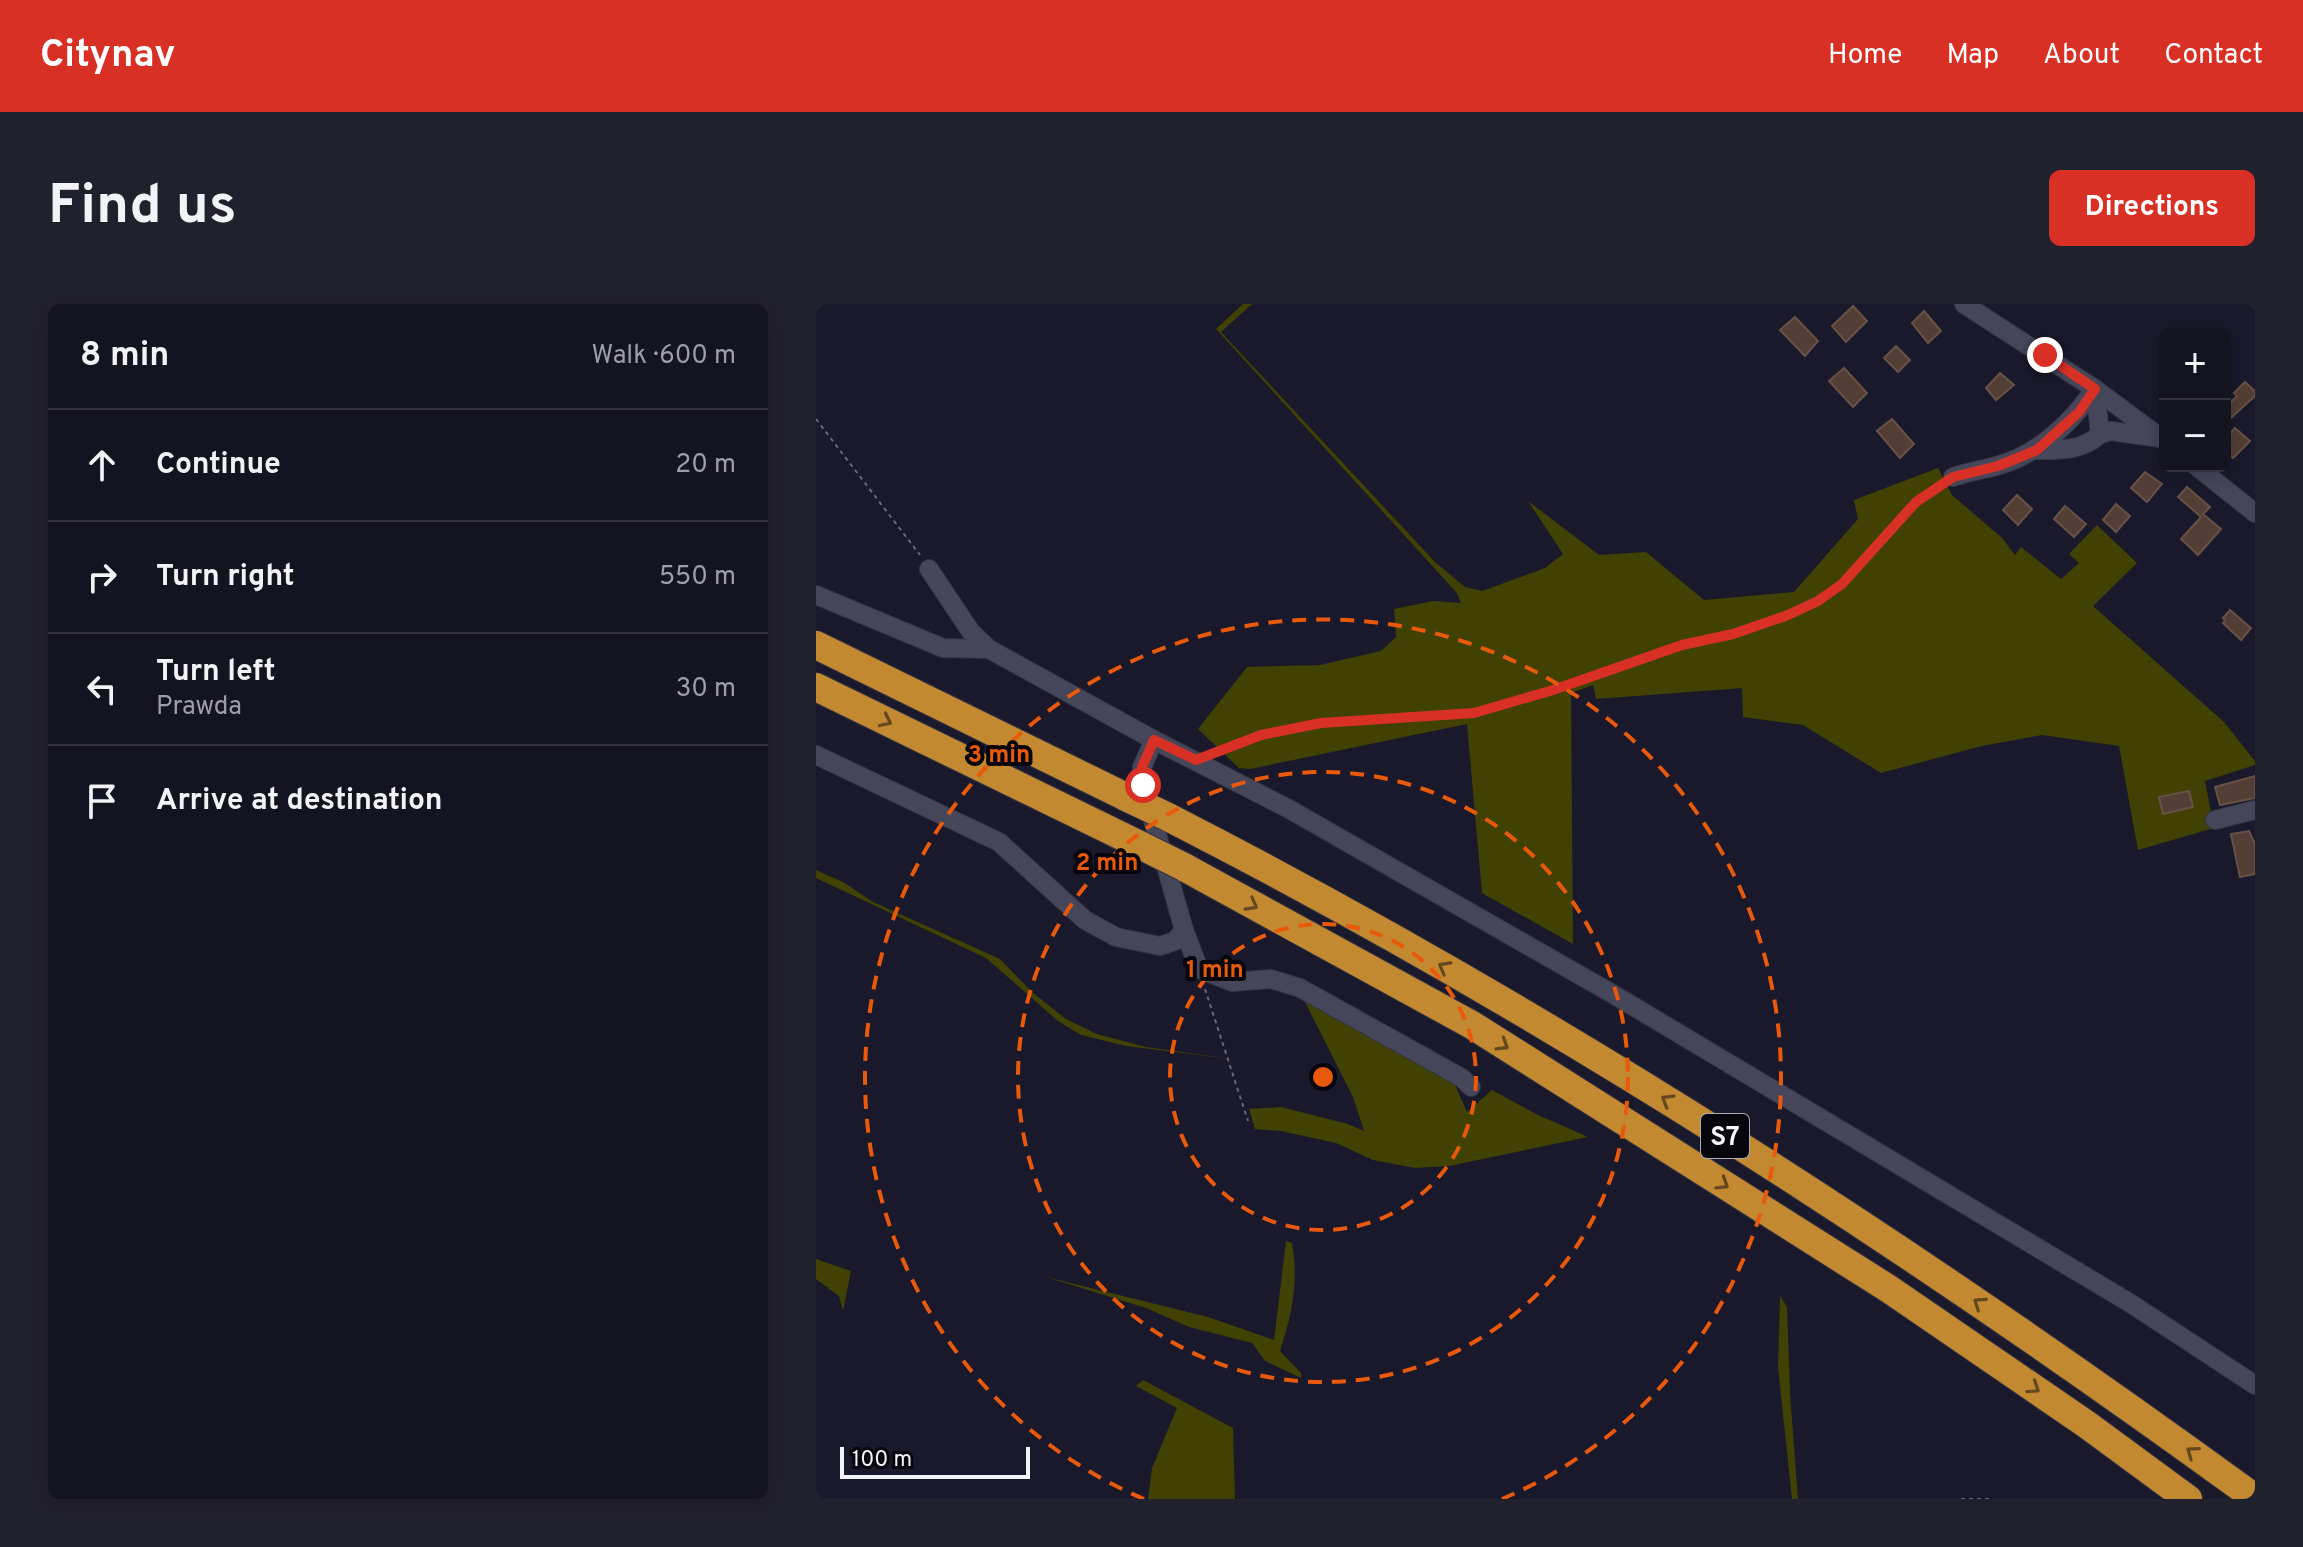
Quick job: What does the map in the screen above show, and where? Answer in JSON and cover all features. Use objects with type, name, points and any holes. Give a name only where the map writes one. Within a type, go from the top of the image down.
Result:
[{"type":"highway","name":"S7","points":[[816,645],[1168,817],[1273,871],[1485,989],[1767,1162],[2112,1394],[2255,1498]]},
{"type":"highway","name":"S7","points":[[816,687],[1184,867],[1472,1025],[1889,1289],[2086,1424],[2188,1499]]},
{"type":"street","points":[[1964,304],[2095,389],[2159,437]]},
{"type":"street","points":[[2095,389],[2100,434]]},
{"type":"street","points":[[1953,477],[1998,466],[2037,450],[2079,412],[2095,389]]},
{"type":"street","points":[[2037,450],[2065,450],[2091,444],[2100,434],[2111,431],[2159,439]]},
{"type":"street","points":[[2204,472],[2255,513]]},
{"type":"street","points":[[929,569],[971,632],[989,649],[1154,740],[1289,809],[1611,993],[2130,1303],[2255,1385]]},
{"type":"street","points":[[816,595],[943,648],[989,649]]},
{"type":"street","points":[[1154,740],[1142,767],[1143,785],[1184,930],[1199,969],[1232,982],[1271,979],[1300,988],[1462,1078],[1471,1087]]},
{"type":"street","points":[[816,755],[999,842],[1085,920],[1116,937],[1160,946],[1175,941],[1184,930]]},
{"type":"street","points":[[2215,820],[2255,810]]},
{"type":"path","points":[[816,419],[862,476],[929,569]]},
{"type":"path","points":[[1196,760],[1261,735],[1321,723],[1474,713],[1553,690],[1682,645],[1733,634],[1788,615],[1818,601],[1842,584],[1916,502],[1953,477]]},
{"type":"path","points":[[1199,969],[1248,1121]]},
{"type":"path","points":[[1961,1499],[1989,1499]]},
{"type":"shaded area","points":[[1243,304],[1252,304],[1221,332],[1435,562],[1465,587],[1482,591],[1545,568],[1563,554],[1528,501],[1599,555],[1646,552],[1704,600],[1794,592],[1858,519],[1854,500],[1938,468],[1952,495],[2002,538],[2015,555],[2021,547],[2061,579],[2079,563],[2069,554],[2097,525],[2137,563],[2093,606],[2224,722],[2255,765],[2205,781],[2214,828],[2138,850],[2119,746],[2042,735],[1982,746],[1881,773],[1803,725],[1743,717],[1742,688],[1596,699],[1593,685],[1571,693],[1573,944],[1482,893],[1467,724],[1250,769],[1239,768],[1198,729],[1247,667],[1320,665],[1381,651],[1396,637],[1394,609],[1433,601],[1461,603],[1457,593],[1216,329]]},
{"type":"shaded area","points":[[816,870],[843,882],[873,902],[1000,959],[1032,992],[1066,1019],[1097,1034],[1146,1047],[1232,1059],[1126,1046],[1081,1035],[1058,1021],[986,958],[816,878]]},
{"type":"shaded area","points":[[1303,998],[1455,1085],[1467,1112],[1492,1090],[1588,1137],[1449,1166],[1415,1168],[1373,1160],[1336,1143],[1281,1131],[1255,1129],[1249,1109],[1281,1107],[1364,1131],[1353,1097]]},
{"type":"shaded area","points":[[1286,1241],[1292,1243],[1294,1285],[1291,1311],[1280,1351],[1301,1373],[1301,1378],[1265,1361],[1252,1343],[1189,1327],[1146,1308],[1046,1277],[1208,1317],[1274,1340]]},
{"type":"shaded area","points":[[816,1259],[851,1271],[843,1311],[839,1296],[816,1279]]},
{"type":"shaded area","points":[[1780,1296],[1787,1307],[1798,1499],[1792,1499],[1778,1367]]},
{"type":"shaded area","points":[[1143,1380],[1233,1428],[1235,1499],[1148,1499],[1152,1468],[1177,1408],[1136,1386]]},
{"type":"building","points":[[1853,306],[1867,321],[1846,342],[1832,326]]},
{"type":"building","points":[[1924,311],[1941,331],[1928,343],[1912,323]]},
{"type":"building","points":[[1795,317],[1818,341],[1805,356],[1780,330]]},
{"type":"building","points":[[1896,346],[1910,360],[1898,372],[1884,358]]},
{"type":"building","points":[[1844,368],[1867,393],[1853,407],[1829,381]]},
{"type":"building","points":[[2000,373],[2014,385],[1996,400],[1986,388]]},
{"type":"building","points":[[2245,382],[2255,391],[2255,396],[2231,418],[2231,402],[2237,396],[2234,393]]},
{"type":"building","points":[[1892,419],[1914,444],[1900,458],[1877,431]]},
{"type":"building","points":[[2235,428],[2250,441],[2233,458],[2231,456],[2231,432]]},
{"type":"building","points":[[2145,472],[2162,484],[2147,502],[2131,488]]},
{"type":"building","points":[[2187,487],[2210,507],[2203,514],[2221,529],[2198,555],[2181,539],[2201,517],[2178,497]]},
{"type":"building","points":[[2017,495],[2032,509],[2018,525],[2003,510]]},
{"type":"building","points":[[2116,504],[2130,516],[2116,532],[2103,520]]},
{"type":"building","points":[[2065,506],[2086,524],[2074,537],[2054,519]]},
{"type":"building","points":[[2230,610],[2251,628],[2241,640],[2223,623]]},
{"type":"building","points":[[2255,776],[2255,798],[2220,805],[2215,787]]},
{"type":"building","points":[[2189,791],[2193,807],[2163,814],[2159,797]]},
{"type":"building","points":[[2249,831],[2255,844],[2255,874],[2240,877],[2231,834]]},
{"type":"route","points":[[1143,785],[1142,767],[1154,740],[1196,760],[1261,735],[1321,723],[1474,713],[1553,690],[1682,645],[1733,634],[1818,601],[1842,584],[1916,502],[1953,477],[1998,466],[2037,450],[2079,412],[2095,389],[2045,355]]}]
